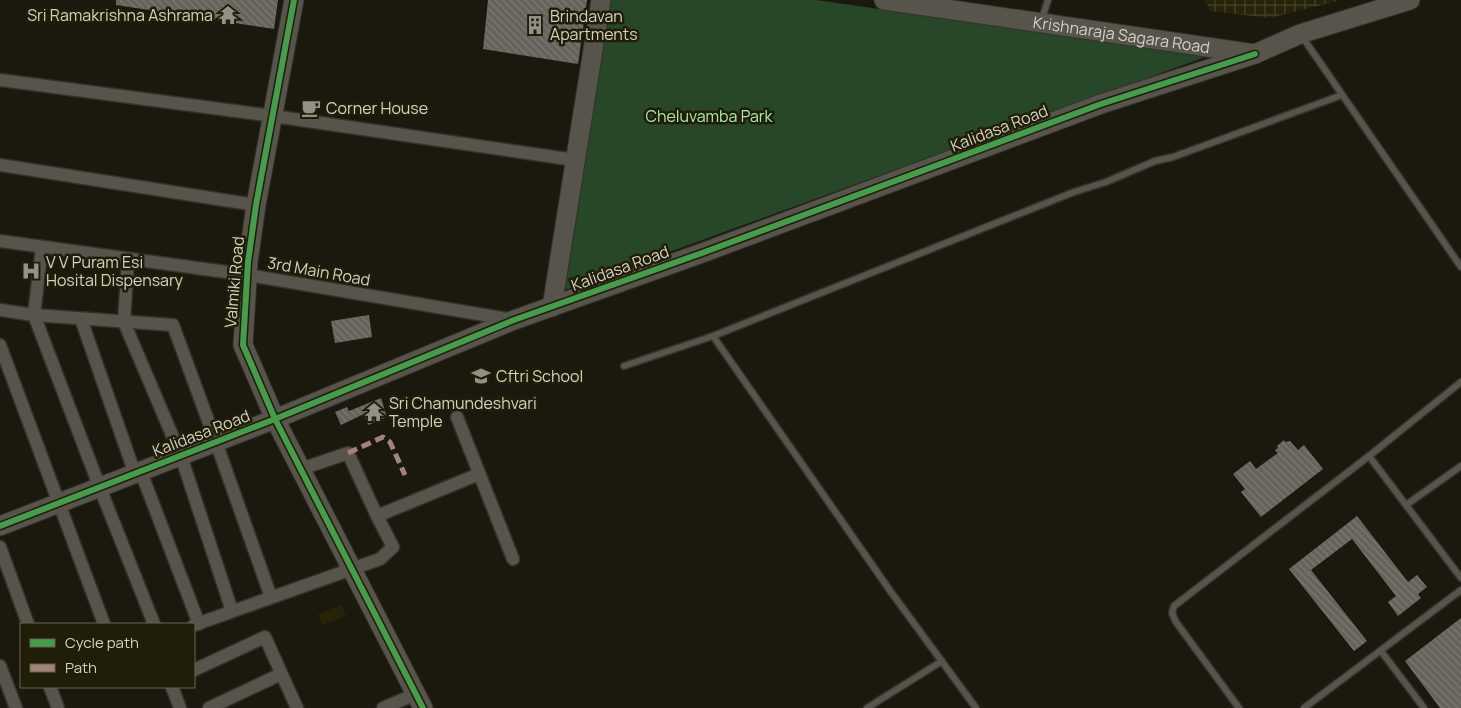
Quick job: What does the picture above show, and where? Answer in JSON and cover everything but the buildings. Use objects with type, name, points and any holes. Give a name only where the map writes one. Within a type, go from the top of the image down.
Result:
[{"type":"street","name":"Valmiki Road","points":[[294,0],[256,206],[248,275],[243,345],[275,419],[420,701]]},
{"type":"street","points":[[552,307],[601,0]]},
{"type":"street","name":"Krishnaraja Sagara Road","points":[[884,0],[1255,54]]},
{"type":"street","points":[[1255,54],[1300,34],[1410,0]]},
{"type":"street","name":"Kalidasa Road","points":[[0,526],[275,419],[514,320],[711,250],[1101,104],[1255,54]]},
{"type":"street","points":[[0,80],[273,116],[575,160]]},
{"type":"street","points":[[0,165],[256,206]]},
{"type":"street","name":"3rd Main Road","points":[[0,241],[248,275],[514,320]]},
{"type":"street","points":[[42,247],[34,315],[154,623]]},
{"type":"street","points":[[128,258],[124,322],[181,456],[232,611]]},
{"type":"street","points":[[0,310],[34,315],[173,325],[270,598]]},
{"type":"street","points":[[81,319],[196,624],[380,559],[393,548],[348,453],[301,469]]},
{"type":"street","points":[[0,345],[104,623]]},
{"type":"street","points":[[457,417],[513,558]]},
{"type":"street","points":[[377,516],[479,474]]},
{"type":"street","points":[[0,547],[28,623]]},
{"type":"street","points":[[195,670],[265,637],[297,708]]},
{"type":"street","points":[[0,666],[16,708]]},
{"type":"street","points":[[209,708],[281,674]]},
{"type":"street","points":[[50,688],[58,708]]},
{"type":"street","points":[[172,688],[180,708]]},
{"type":"street","points":[[383,708],[420,701]]},
{"type":"lane","points":[[1041,23],[1048,0]]},
{"type":"lane","points":[[1300,34],[1461,267]]},
{"type":"lane","points":[[624,366],[713,336],[1155,161],[1173,157],[1342,95]]},
{"type":"lane","points":[[713,336],[891,592],[976,708]]},
{"type":"lane","points":[[1239,708],[1176,622],[1172,613],[1174,606],[1369,456],[1461,382]]},
{"type":"lane","points":[[1369,456],[1461,578]]},
{"type":"lane","points":[[1406,506],[1461,466]]},
{"type":"lane","points":[[1304,708],[1461,590]]},
{"type":"lane","points":[[1381,652],[1424,708]]},
{"type":"lane","points":[[867,708],[942,661]]},
{"type":"shaded area","points":[[1205,0],[1341,0],[1270,18],[1210,11]]},
{"type":"shaded area","points":[[341,605],[346,616],[322,625],[318,614]]},
{"type":"green space","name":"Cheluvamba Park","points":[[611,0],[816,0],[1208,56],[565,290]]},
{"type":"marked path","points":[[348,453],[383,437],[390,442],[405,475]]},
{"type":"cycle path","points":[[294,0],[256,205],[248,262],[243,345],[275,419],[423,708]]},
{"type":"cycle path","points":[[0,526],[275,419],[514,320],[702,253],[1101,104],[1255,54]]},
{"type":"place","name":"Sri Ramakrishna Ashrama","points":[[228,15]]},
{"type":"place","name":"Brindavan Apartments","points":[[535,25]]},
{"type":"place","name":"Corner House","points":[[311,108]]},
{"type":"place","name":"V V Puram Esi Hosital Dispensary","points":[[31,271]]},
{"type":"place","name":"Cftri School","points":[[481,376]]},
{"type":"place","name":"Sri Chamundeshvari Temple","points":[[374,412]]}]
